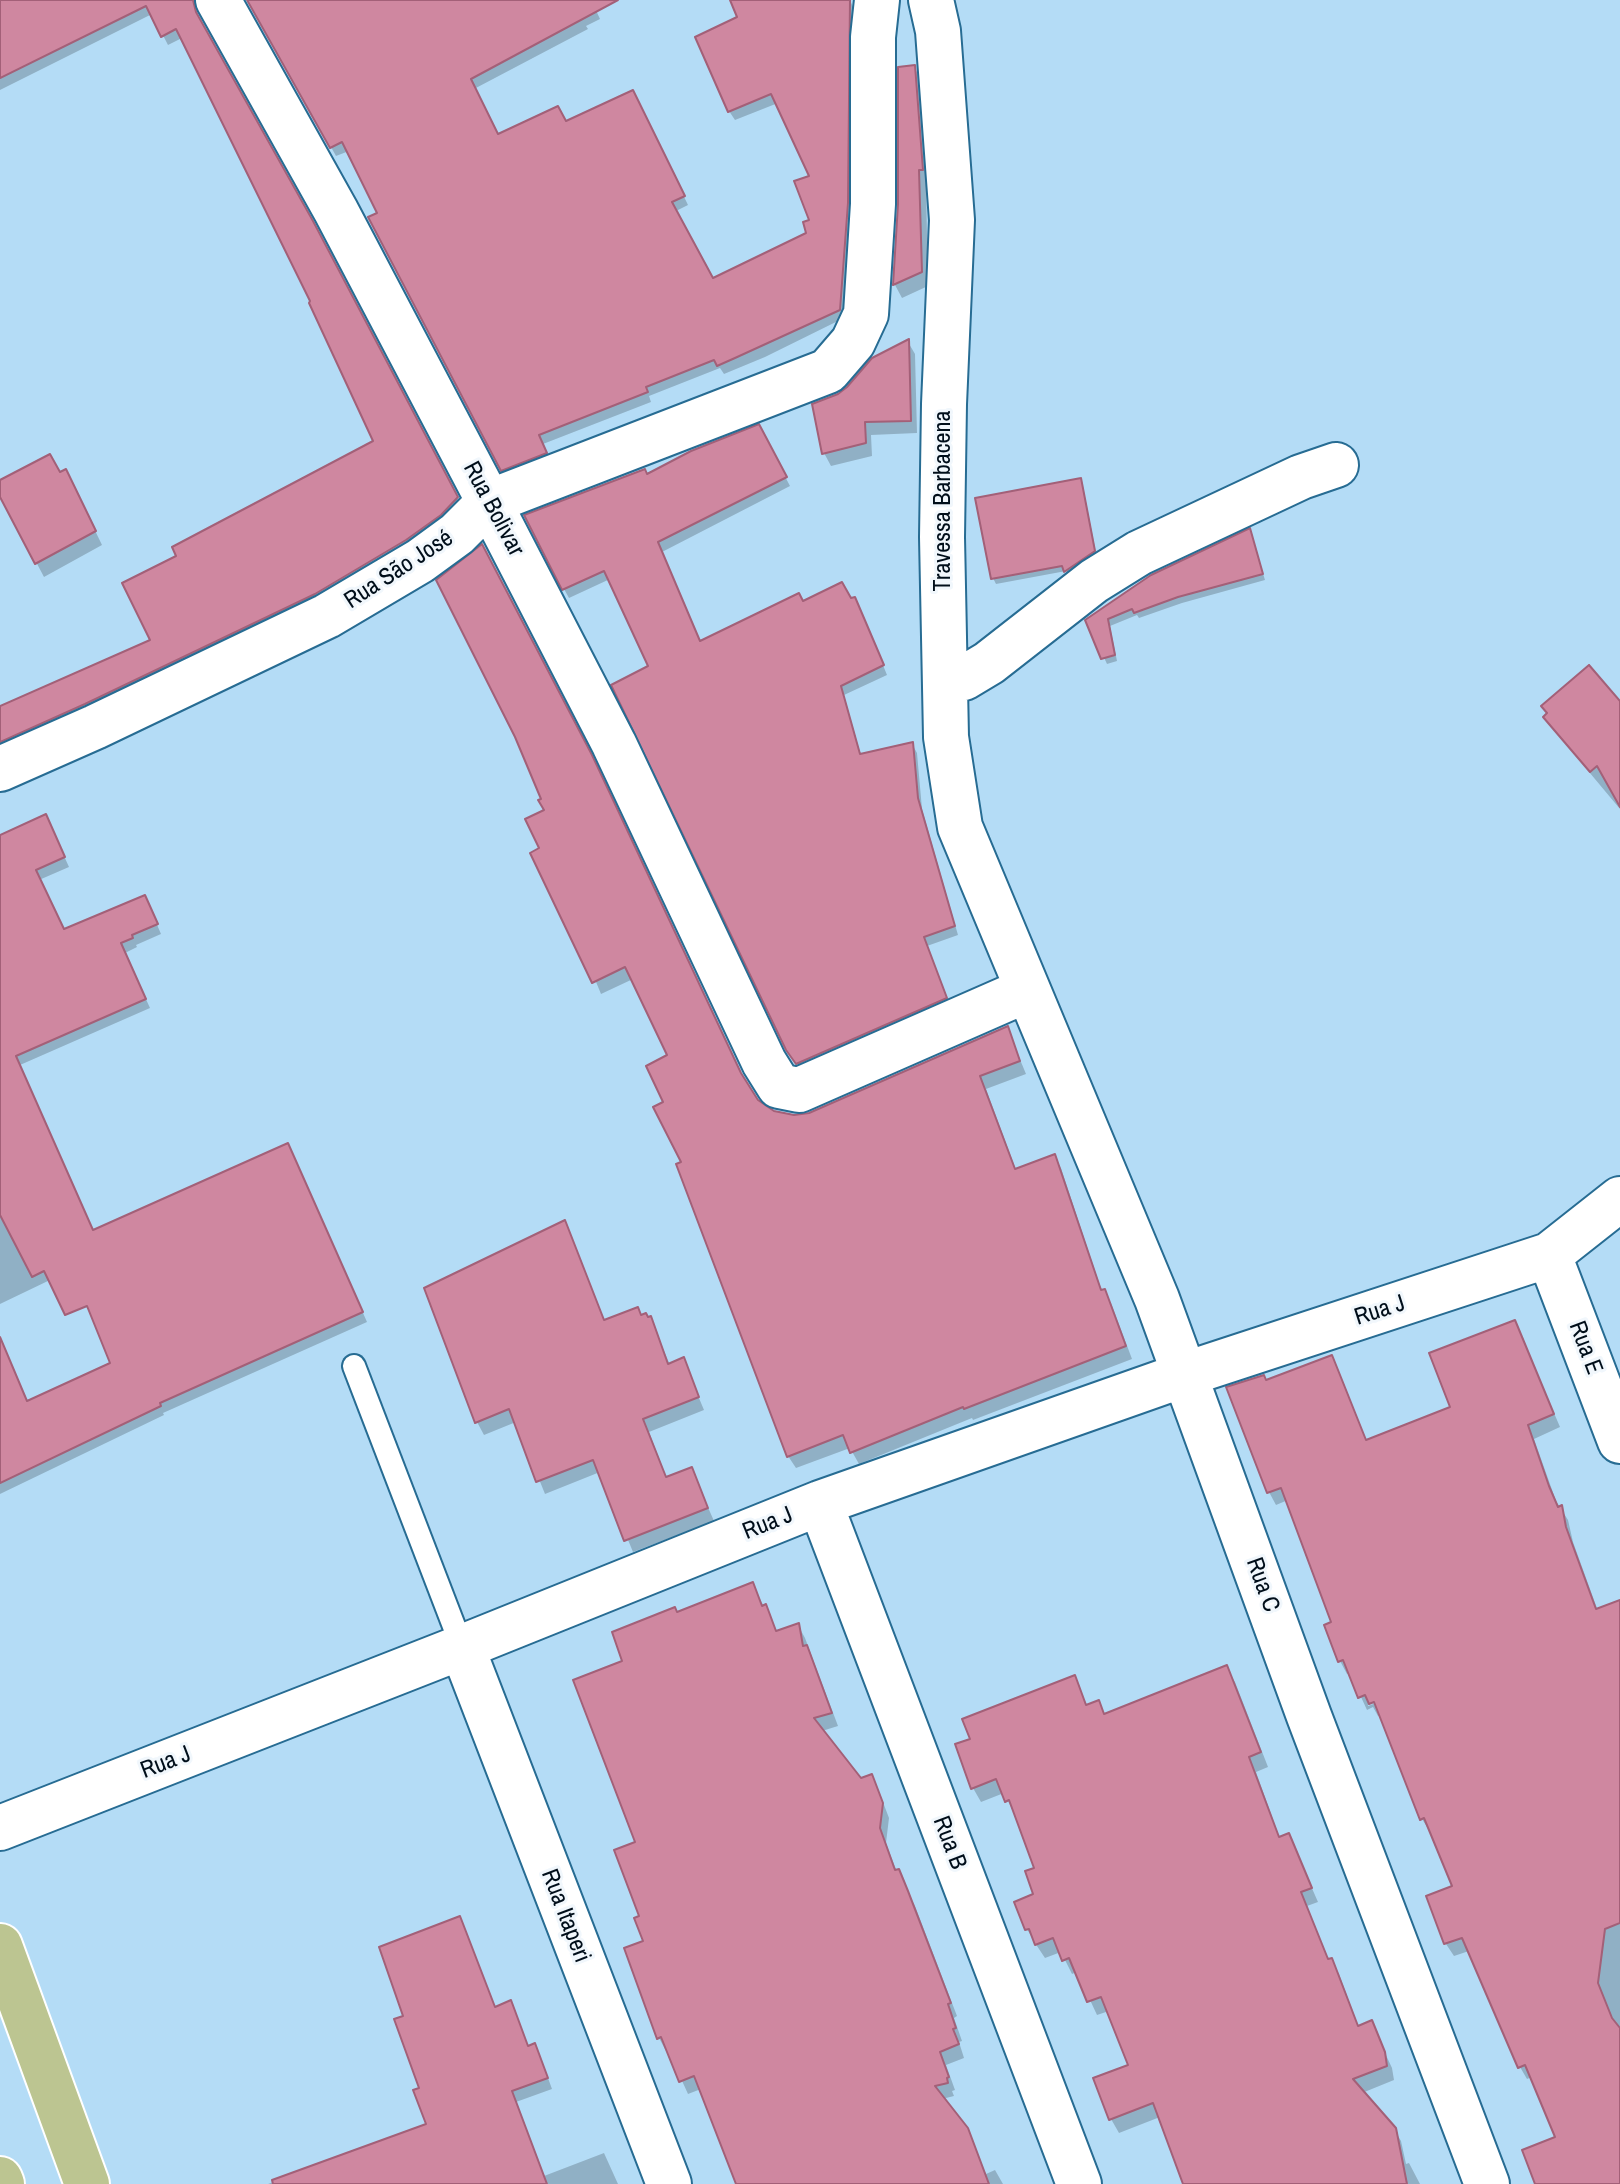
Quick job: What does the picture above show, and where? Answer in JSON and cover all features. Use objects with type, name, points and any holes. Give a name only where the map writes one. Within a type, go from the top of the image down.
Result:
[{"type":"main road","points":[[0,1946],[87,2184]]},
{"type":"street","name":"Rua Bolivar","points":[[218,0],[336,211],[489,502],[614,744],[748,1028],[779,1086],[799,1090],[1027,990]]},
{"type":"street","name":"Rua São José","points":[[0,769],[327,616],[420,561],[457,534],[489,502],[828,371],[853,342],[866,314],[873,204],[873,37],[877,0]]},
{"type":"street","name":"Travessa Barbacena","points":[[931,0],[938,31],[952,220],[942,537],[946,737],[960,827],[1027,990]]},
{"type":"street","points":[[945,681],[964,678],[989,663],[1094,581],[1139,553],[1301,477],[1336,465]]},
{"type":"street","name":"Rua C","points":[[1027,990],[1186,1374],[1309,1716],[1487,2184]]},
{"type":"street","points":[[1549,1255],[1620,1199]]},
{"type":"street","name":"Rua J","points":[[0,1828],[820,1503],[1186,1374],[1549,1255]]},
{"type":"street","name":"Rua E","points":[[1549,1255],[1620,1441]]},
{"type":"street","name":"Rua B","points":[[820,1503],[1079,2184]]},
{"type":"street","name":"Rua Itaperi","points":[[462,1647],[669,2184]]},
{"type":"lane","points":[[354,1366],[462,1647]]},
{"type":"building","points":[[0,0],[193,0],[196,12],[313,221],[458,497],[441,515],[406,540],[315,594],[0,742],[0,706],[150,640],[122,583],[176,556],[172,547],[373,441],[310,301],[176,29],[161,37],[146,6],[0,78]]},
{"type":"building","points":[[247,0],[618,0],[471,79],[498,134],[558,106],[566,121],[633,90],[685,196],[672,202],[713,278],[806,233],[803,222],[809,220],[794,181],[809,176],[771,94],[728,112],[695,37],[737,17],[730,0],[850,0],[848,203],[840,310],[717,366],[714,360],[646,387],[648,392],[539,435],[547,453],[501,471],[368,217],[377,213],[342,142],[330,148]]},
{"type":"building","points":[[915,65],[923,170],[919,170],[922,272],[893,285],[898,204],[898,67]]},
{"type":"building","points":[[909,339],[911,421],[865,422],[866,443],[822,454],[812,404],[838,394],[872,358]]},
{"type":"building","points":[[759,424],[787,477],[658,542],[700,641],[799,593],[803,601],[842,582],[851,598],[855,597],[884,665],[841,686],[860,754],[913,742],[918,798],[955,926],[924,937],[947,998],[796,1064],[786,1050],[611,685],[648,666],[604,571],[562,590],[524,515],[645,469],[647,474],[691,451]]},
{"type":"building","points":[[50,454],[60,472],[66,469],[96,531],[35,564],[0,497],[0,480]]},
{"type":"building","points":[[1081,478],[1095,551],[1064,572],[1062,566],[991,579],[975,498]]},
{"type":"building","points":[[1250,528],[1263,574],[1178,597],[1134,613],[1132,609],[1108,619],[1115,655],[1101,659],[1085,620],[1151,575]]},
{"type":"building","points":[[482,544],[592,755],[741,1073],[758,1100],[774,1111],[794,1115],[809,1113],[1008,1026],[1020,1061],[980,1076],[1015,1169],[1055,1154],[1101,1290],[1105,1289],[1126,1346],[850,1453],[843,1435],[787,1457],[676,1164],[681,1162],[653,1107],[663,1102],[646,1066],[667,1055],[625,967],[592,983],[530,853],[539,848],[525,819],[544,810],[538,800],[541,799],[515,737],[436,580]]},
{"type":"building","points":[[1589,665],[1620,701],[1620,807],[1597,766],[1590,772],[1543,717],[1547,713],[1541,706]]},
{"type":"building","points":[[46,814],[65,857],[36,870],[64,929],[145,895],[158,924],[121,943],[146,999],[16,1056],[93,1230],[288,1143],[363,1312],[160,1403],[161,1406],[0,1483],[0,1337],[27,1401],[110,1363],[87,1306],[65,1315],[44,1271],[32,1277],[0,1215],[0,835]]},
{"type":"building","points":[[565,1220],[604,1320],[638,1307],[641,1315],[646,1313],[648,1317],[651,1316],[668,1364],[684,1357],[699,1397],[643,1419],[666,1477],[692,1467],[708,1508],[624,1541],[593,1460],[536,1482],[509,1409],[475,1423],[424,1288]]},
{"type":"building","points":[[1515,1320],[1554,1414],[1528,1425],[1549,1486],[1558,1507],[1562,1505],[1566,1527],[1596,1609],[1620,1600],[1620,1923],[1605,1929],[1598,1983],[1612,2018],[1620,2028],[1620,2184],[1535,2184],[1522,2150],[1555,2137],[1525,2065],[1518,2068],[1462,1938],[1444,1944],[1426,1896],[1452,1886],[1424,1818],[1420,1820],[1374,1702],[1369,1704],[1365,1695],[1358,1698],[1343,1660],[1338,1662],[1324,1625],[1331,1622],[1281,1488],[1267,1493],[1226,1387],[1264,1375],[1266,1380],[1332,1355],[1366,1440],[1450,1407],[1429,1353]]},
{"type":"building","points":[[753,1582],[762,1606],[766,1604],[776,1631],[799,1623],[803,1646],[807,1645],[832,1713],[814,1718],[861,1778],[872,1774],[883,1803],[880,1828],[951,2003],[948,2004],[959,2044],[940,2052],[949,2077],[948,2083],[935,2086],[968,2128],[989,2184],[736,2184],[694,2076],[679,2082],[661,2037],[657,2039],[624,1948],[643,1941],[634,1918],[639,1916],[614,1850],[635,1842],[573,1680],[622,1661],[612,1632],[675,1607],[677,1612]]},
{"type":"building","points":[[1227,1665],[1261,1752],[1249,1757],[1279,1837],[1289,1833],[1312,1888],[1301,1892],[1328,1959],[1332,1958],[1358,2026],[1372,2020],[1385,2052],[1387,2066],[1353,2079],[1396,2128],[1407,2184],[1183,2184],[1153,2103],[1109,2120],[1093,2078],[1128,2065],[1101,1997],[1087,2002],[1069,1958],[1062,1961],[1053,1938],[1035,1945],[1029,1929],[1025,1930],[1014,1902],[1033,1894],[1025,1871],[1034,1868],[1009,1800],[1005,1802],[996,1779],[971,1789],[955,1744],[970,1739],[962,1719],[1075,1675],[1086,1705],[1099,1700],[1104,1714]]},
{"type":"building","points":[[460,1916],[495,2007],[511,2000],[528,2046],[535,2043],[548,2078],[512,2091],[547,2184],[273,2184],[272,2180],[426,2124],[413,2090],[419,2088],[394,2019],[403,2016],[379,1947]]}]
